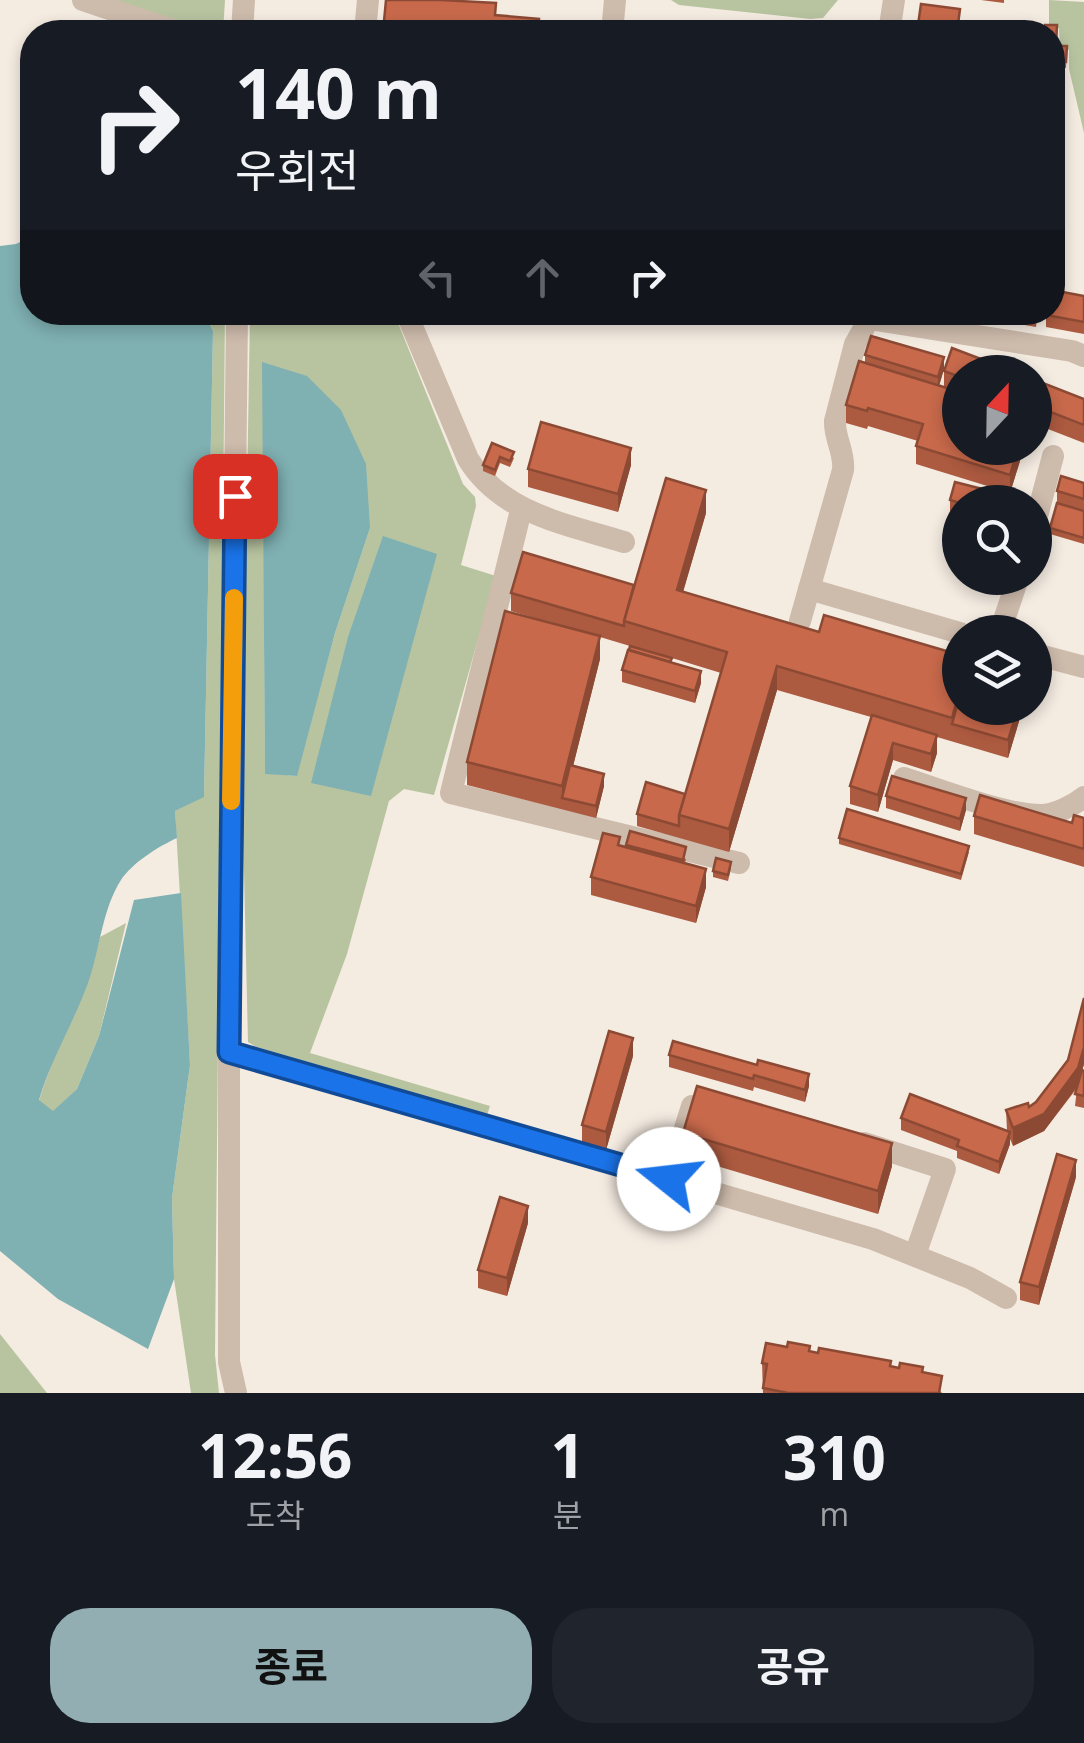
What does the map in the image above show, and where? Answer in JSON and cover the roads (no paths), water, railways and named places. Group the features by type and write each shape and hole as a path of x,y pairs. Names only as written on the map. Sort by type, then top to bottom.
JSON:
{"street":[{"path":"83,0 142,20"},
{"path":"236,1393 229,1362 229,1052 238,325"},
{"path":"411,325 468,460 480,479 521,510 624,542"},
{"path":"800,621 843,470 835,421 855,344 864,325"},
{"path":"913,325 1072,350 1084,356"},
{"path":"1046,485 1054,456"},
{"path":"521,510 451,792 739,864"},
{"path":"809,589 942,628"},
{"path":"1052,659 1084,667"},
{"path":"904,778 987,804 1044,816 1084,797"},
{"path":"229,1052 873,1238 970,1278 1006,1298"},
{"path":"669,1179 696,1095 713,1100"},
{"path":"834,1134 945,1169 914,1255"}],"water":[{"path":"20,242 20,325 210,325 213,331 204,797 175,811 177,838 139,861 115,891 90,977 39,1100 53,1111 77,1089 99,1036 134,900 181,893 190,1065 172,1198 174,1279 148,1349 58,1299 0,1251 0,246"},
{"path":"262,362 307,376 341,410 366,464 370,528 335,633 297,776 265,774"},
{"path":"383,536 437,554 371,796 311,783 348,637"}]}
